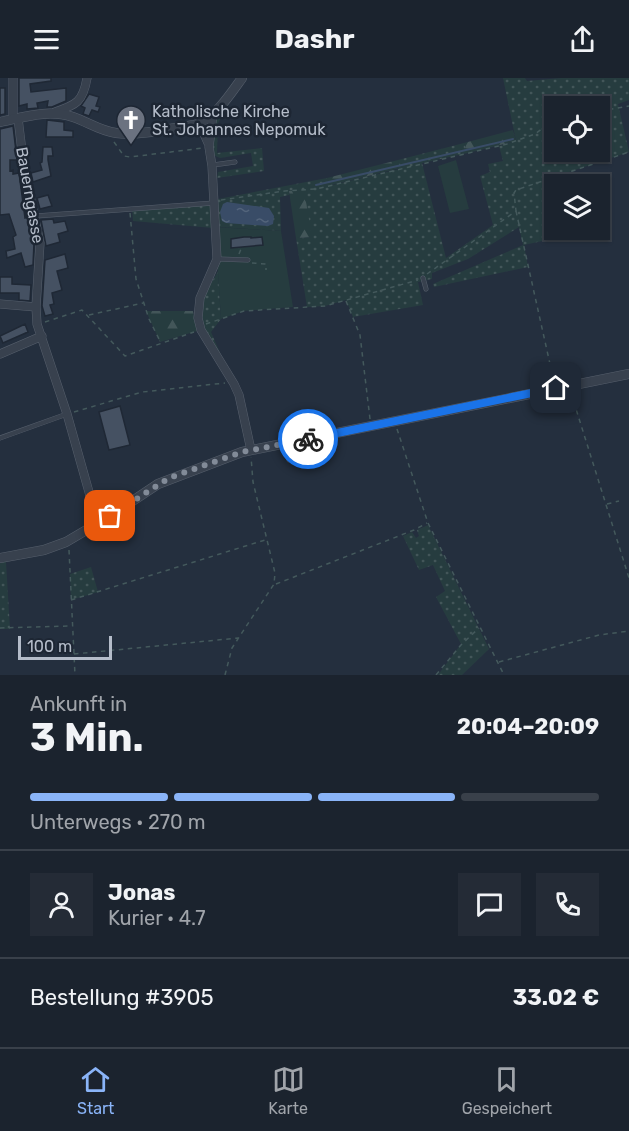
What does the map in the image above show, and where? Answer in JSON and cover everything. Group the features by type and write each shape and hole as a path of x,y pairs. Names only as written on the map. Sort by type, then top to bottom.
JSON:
{"street":[{"name":"Bauerngasse","path":"13,78 16,119 24,168 40,243 36,307 38,324 67,414 98,524"},
{"path":"0,122 68,109 75,104 82,93 87,78"},
{"path":"53,113 72,117 116,133 195,125 213,114 242,78"},
{"path":"209,147 213,114"},
{"path":"195,125 204,134 209,147 217,259 200,298 197,311 200,328 239,395 251,450"},
{"path":"0,304 36,307"},
{"path":"0,354 43,339"},
{"path":"0,558 44,550 66,542 169,478 251,450 629,374"}],"lane":[{"path":"212,166 235,162"},
{"path":"34,216 214,202"},
{"path":"217,259 248,260"},
{"path":"423,278 426,289"},
{"path":"0,438 67,414"},
{"path":"286,444 289,460"}],"path":[{"path":"610,109 629,106"},
{"path":"214,202 262,193 316,189 507,144 535,134 544,127"},
{"path":"113,141 124,156 130,157 209,147"},
{"path":"556,388 514,194 516,190 629,152"},
{"path":"130,208 136,279 160,342"},
{"path":"38,324 82,310 125,356 244,311 325,306 423,278 447,258 516,211"},
{"path":"248,260 253,263 266,264 266,270"},
{"path":"346,300 360,334 371,426"},
{"path":"87,315 144,303"},
{"path":"67,414 142,392 232,380"},
{"path":"569,386 629,578"},
{"path":"395,422 428,523 504,675"},
{"path":"225,675 232,648 274,584 275,573 253,482 251,450"},
{"path":"607,504 619,501"},
{"path":"274,584 428,523"},
{"path":"70,600 266,540"},
{"path":"66,542 70,554 70,600 75,675"},
{"path":"0,628 73,626"},
{"path":"436,675 461,645 479,628"},
{"path":"498,662 599,636 629,631"},
{"path":"74,654 239,638"}],"green space":[{"path":"503,78 525,78 527,81 561,78 629,78 629,100 618,104 629,152 610,158 610,96 544,96 544,162 599,162 566,174 544,174 544,240 547,240 524,245 528,267 434,287 433,284 523,245 519,227 468,259 432,273 432,279 418,282 423,305 353,317 346,300 325,306 307,307 296,238 312,237 289,190 289,195 280,197 281,231 219,227 218,199 327,178 329,186 399,169 398,160 464,143 468,153 422,163 446,258 493,225 480,176 490,172 488,164 503,161 499,146 516,141"},
{"path":"232,98 218,123 217,153 262,148 264,171 217,178 218,172 253,166 251,153 220,158 213,155 213,137 217,118"},
{"path":"513,130 516,141 468,153 464,143"},
{"path":"398,160 400,168 328,186 327,178"},
{"path":"456,160 469,209 450,213 438,166"},
{"path":"304,190 312,237 296,238 289,191"},
{"path":"213,204 213,228 133,221 132,209"},
{"path":"215,227 281,231 293,307 244,311 221,319"},
{"path":"218,271 221,319 211,332 224,362 206,333 200,309 203,297"},
{"path":"146,311 193,311 197,331 160,342"},
{"path":"428,525 489,649 462,675 438,675 461,644 436,597 445,591 433,565 419,570 403,536 412,532 416,538 419,536 417,530"},
{"path":"0,562 6,562 10,629 0,629"},
{"path":"91,567 98,592 71,600 70,574"}],"water":[{"path":"227,202 269,208 274,216 273,224 268,226 226,223 222,221 220,212 223,204"}],"building":[{"path":"19,78 51,78 51,81 30,84 31,92 66,88 66,101 52,107 47,107 48,101 37,103 38,108 27,109 27,104 19,106"},
{"path":"0,88 5,88 5,114 0,115"},
{"path":"89,94 99,97 96,106 100,107 98,112 92,110 89,116 83,114 85,108 81,106"},
{"path":"47,120 64,122 64,130 73,131 73,137 46,137"},
{"path":"13,126 17,160 10,160 10,171 13,170 13,174 19,173 25,218 28,217 34,243 33,265 25,267 21,253 7,258 6,251 15,249 13,237 16,235 9,214 0,215 0,129"},
{"path":"43,147 52,147 53,156 48,156 51,176 33,182 31,173 42,170 40,163"},
{"path":"48,195 52,206 40,209 37,198"},
{"path":"53,219 54,223 65,221 68,231 58,234 60,242 46,246 41,220"},
{"path":"262,237 263,245 231,248 231,239"},
{"path":"65,254 68,268 57,271 62,290 52,293 54,304 50,305 53,314 45,316 42,306 45,260"},
{"path":"0,277 12,277 12,284 31,285 30,301 19,300 19,293 0,293"},
{"path":"25,324 28,332 3,343 0,336"},
{"path":"120,406 130,445 109,450 99,412"}],"waterway":[{"path":"316,185 513,139"}],"way so far":[{"path":"110,516 169,478 242,452 308,439"}],"place":[{"name":"Katholische Kirche St. Johannes Nepomuk","path":"131,146"}],"route":[{"path":"308,439 556,388"}]}
